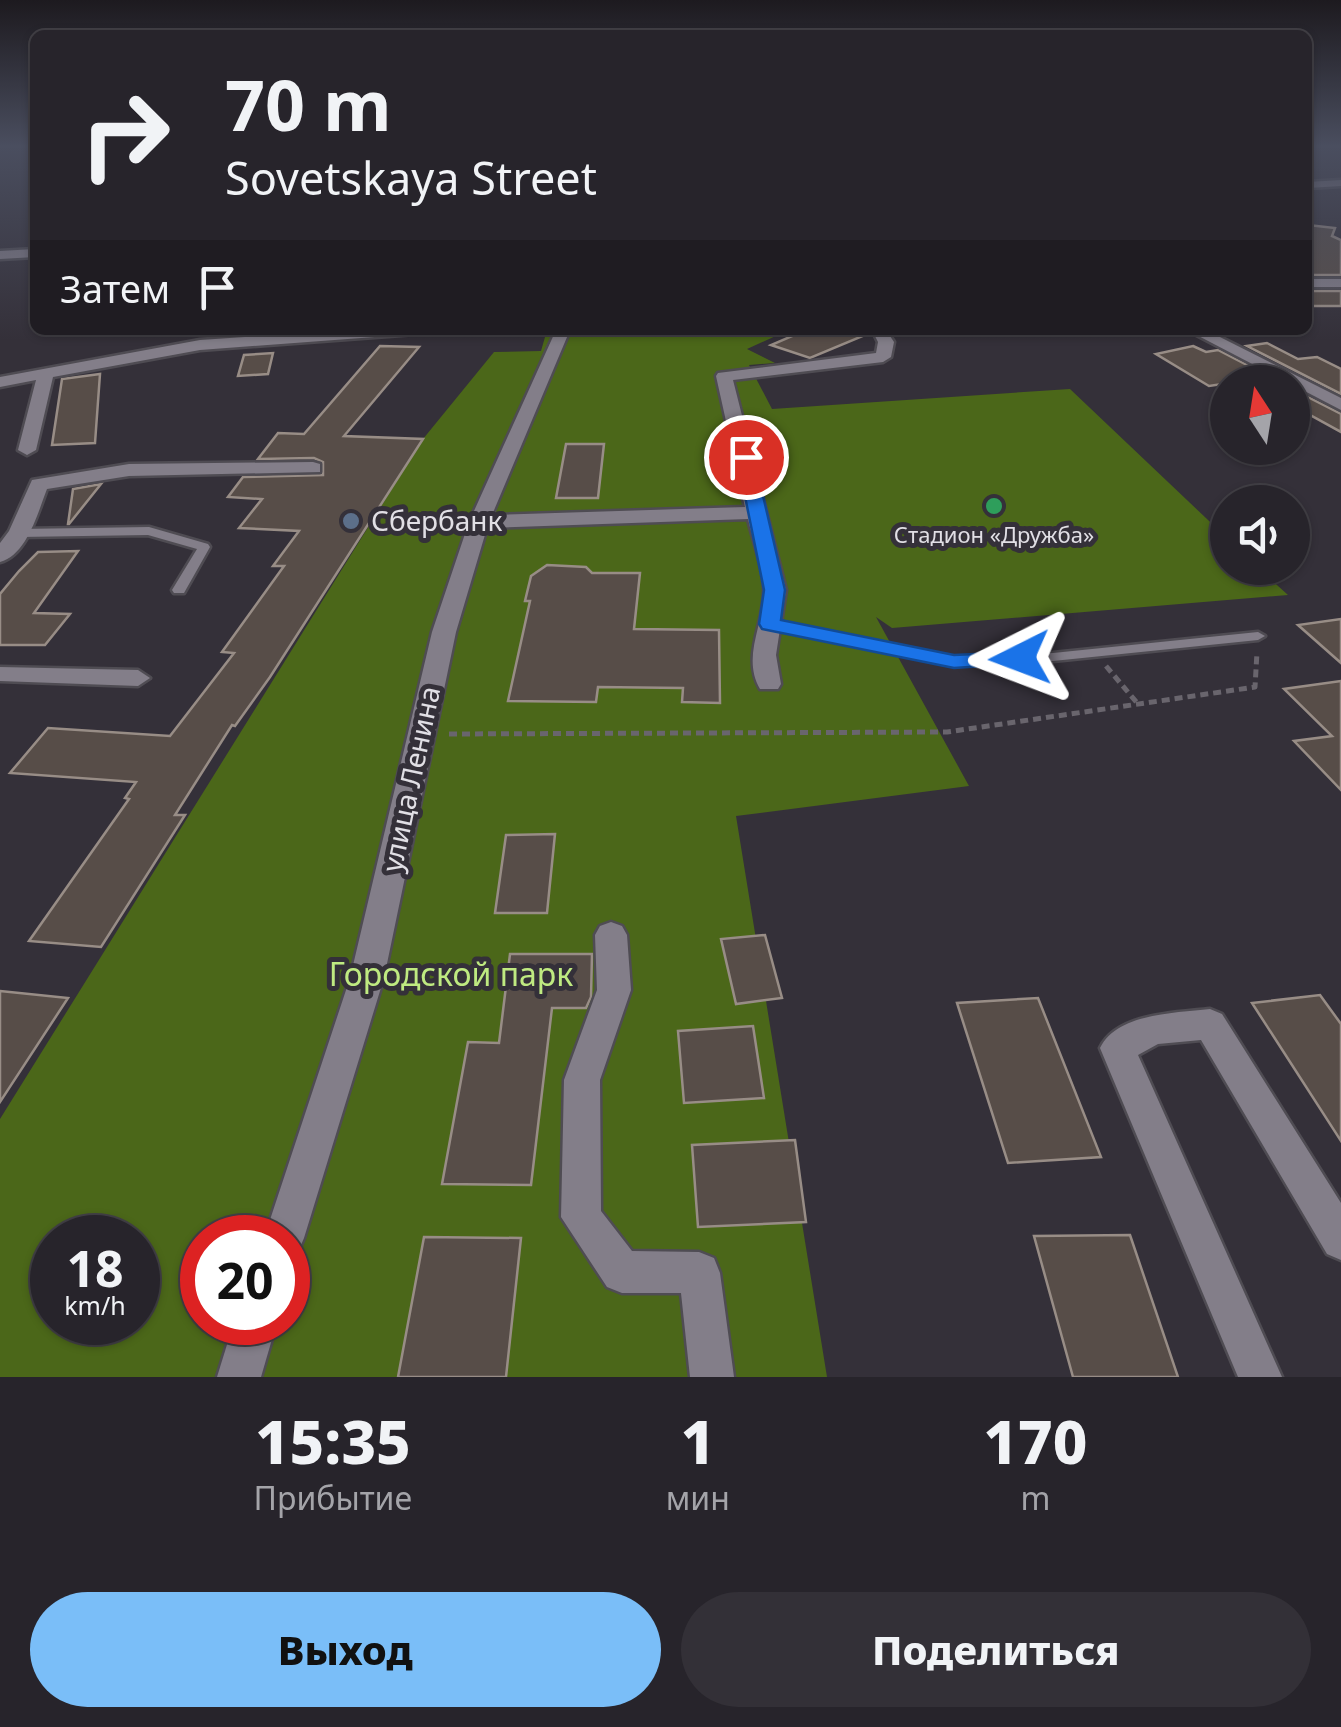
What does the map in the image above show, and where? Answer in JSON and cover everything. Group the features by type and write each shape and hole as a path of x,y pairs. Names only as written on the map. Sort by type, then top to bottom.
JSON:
{"street":[{"path":"0,255 30,253"},
{"path":"1312,283 1341,283"},
{"path":"0,382 200,345 343,335"},
{"name":"улица Ленина","path":"291,1215 367,978 444,632 479,522 560,335"},
{"path":"769,684 764,655 774,590 724,376 884,356 886,342 882,335"},
{"path":"1204,335 1341,405"},
{"path":"27,450 46,373"},
{"path":"0,556 19,532 39,484 129,470 313,468"},
{"path":"479,522 758,513"},
{"path":"0,674 138,678"},
{"path":"611,934 614,990 582,1080 581,1217 622,1272 699,1273 712,1377"},
{"path":"1260,1377 1118,1048 1153,1030 1210,1024 1341,1240"},
{"path":"239,1377 249,1345"}],"lane":[{"path":"19,532 149,532 204,547 179,590"},
{"path":"770,624 954,662 1258,636"}],"path":[{"path":"421,734 947,732 1255,687 1258,636"},
{"path":"1094,653 1138,704"}],"green space":[{"name":"Городской парк","path":"546,335 778,335 747,349 775,363 749,365 772,409 1070,389 1210,522 1210,585 1277,585 1288,595 892,628 876,617 969,786 736,816 827,1377 0,1377 0,1119 423,439 494,352 541,351"}],"building":[{"path":"1312,225 1335,228 1332,236 1341,240 1341,275 1312,275"},
{"path":"1312,291 1341,291 1341,306 1312,306"},
{"path":"794,335 865,335 810,358 771,345"},
{"path":"1267,343 1298,359 1317,357 1341,369 1341,394 1310,378 1310,365 1284,365 1247,346"},
{"path":"380,346 419,347 344,436 423,439 270,677 232,725 175,815 185,815 101,947 29,941 129,799 125,798 136,782 10,773 48,728 170,736 234,653 222,652 284,566 273,566 299,531 239,528 262,499 228,497 243,477 323,475 323,462 314,458 258,459 278,433 304,434"},
{"path":"1193,346 1206,352 1218,350 1247,365 1210,365 1209,386 1156,354"},
{"path":"273,353 268,374 238,376 244,355"},
{"path":"100,374 95,443 52,445 62,379"},
{"path":"1310,398 1341,414 1341,432 1310,415"},
{"path":"566,444 604,444 598,498 556,498"},
{"path":"101,484 69,524 68,524 73,489"},
{"path":"78,551 34,613 70,614 45,645 0,645 0,594 19,571 38,552"},
{"path":"547,565 586,567 592,573 640,573 634,629 719,630 720,703 682,702 683,688 598,687 596,702 508,701 530,601 525,601 531,576"},
{"path":"1341,619 1341,663 1298,625"},
{"path":"1341,681 1341,790 1294,741 1332,736 1284,689"},
{"path":"555,834 547,913 495,913 506,835"},
{"path":"765,935 782,998 736,1004 721,939"},
{"path":"510,954 592,954 591,997 586,1008 552,1008 531,1185 442,1184 468,1042 499,1043"},
{"path":"0,991 68,998 0,1102"},
{"path":"1320,995 1341,1024 1341,1141 1252,1003"},
{"path":"1038,998 1101,1157 1008,1163 957,1003"},
{"path":"753,1026 764,1098 684,1103 678,1031"},
{"path":"795,1140 806,1222 698,1227 692,1145"},
{"path":"1130,1235 1178,1377 1073,1377 1034,1236"},
{"path":"424,1237 521,1238 506,1377 398,1377"}],"place":[{"name":"Стадион «Дружба»","path":"994,506"},
{"name":"Сбербанк","path":"351,521"}],"route":[{"path":"746,457 774,590 770,624 954,662 1020,658"}]}
